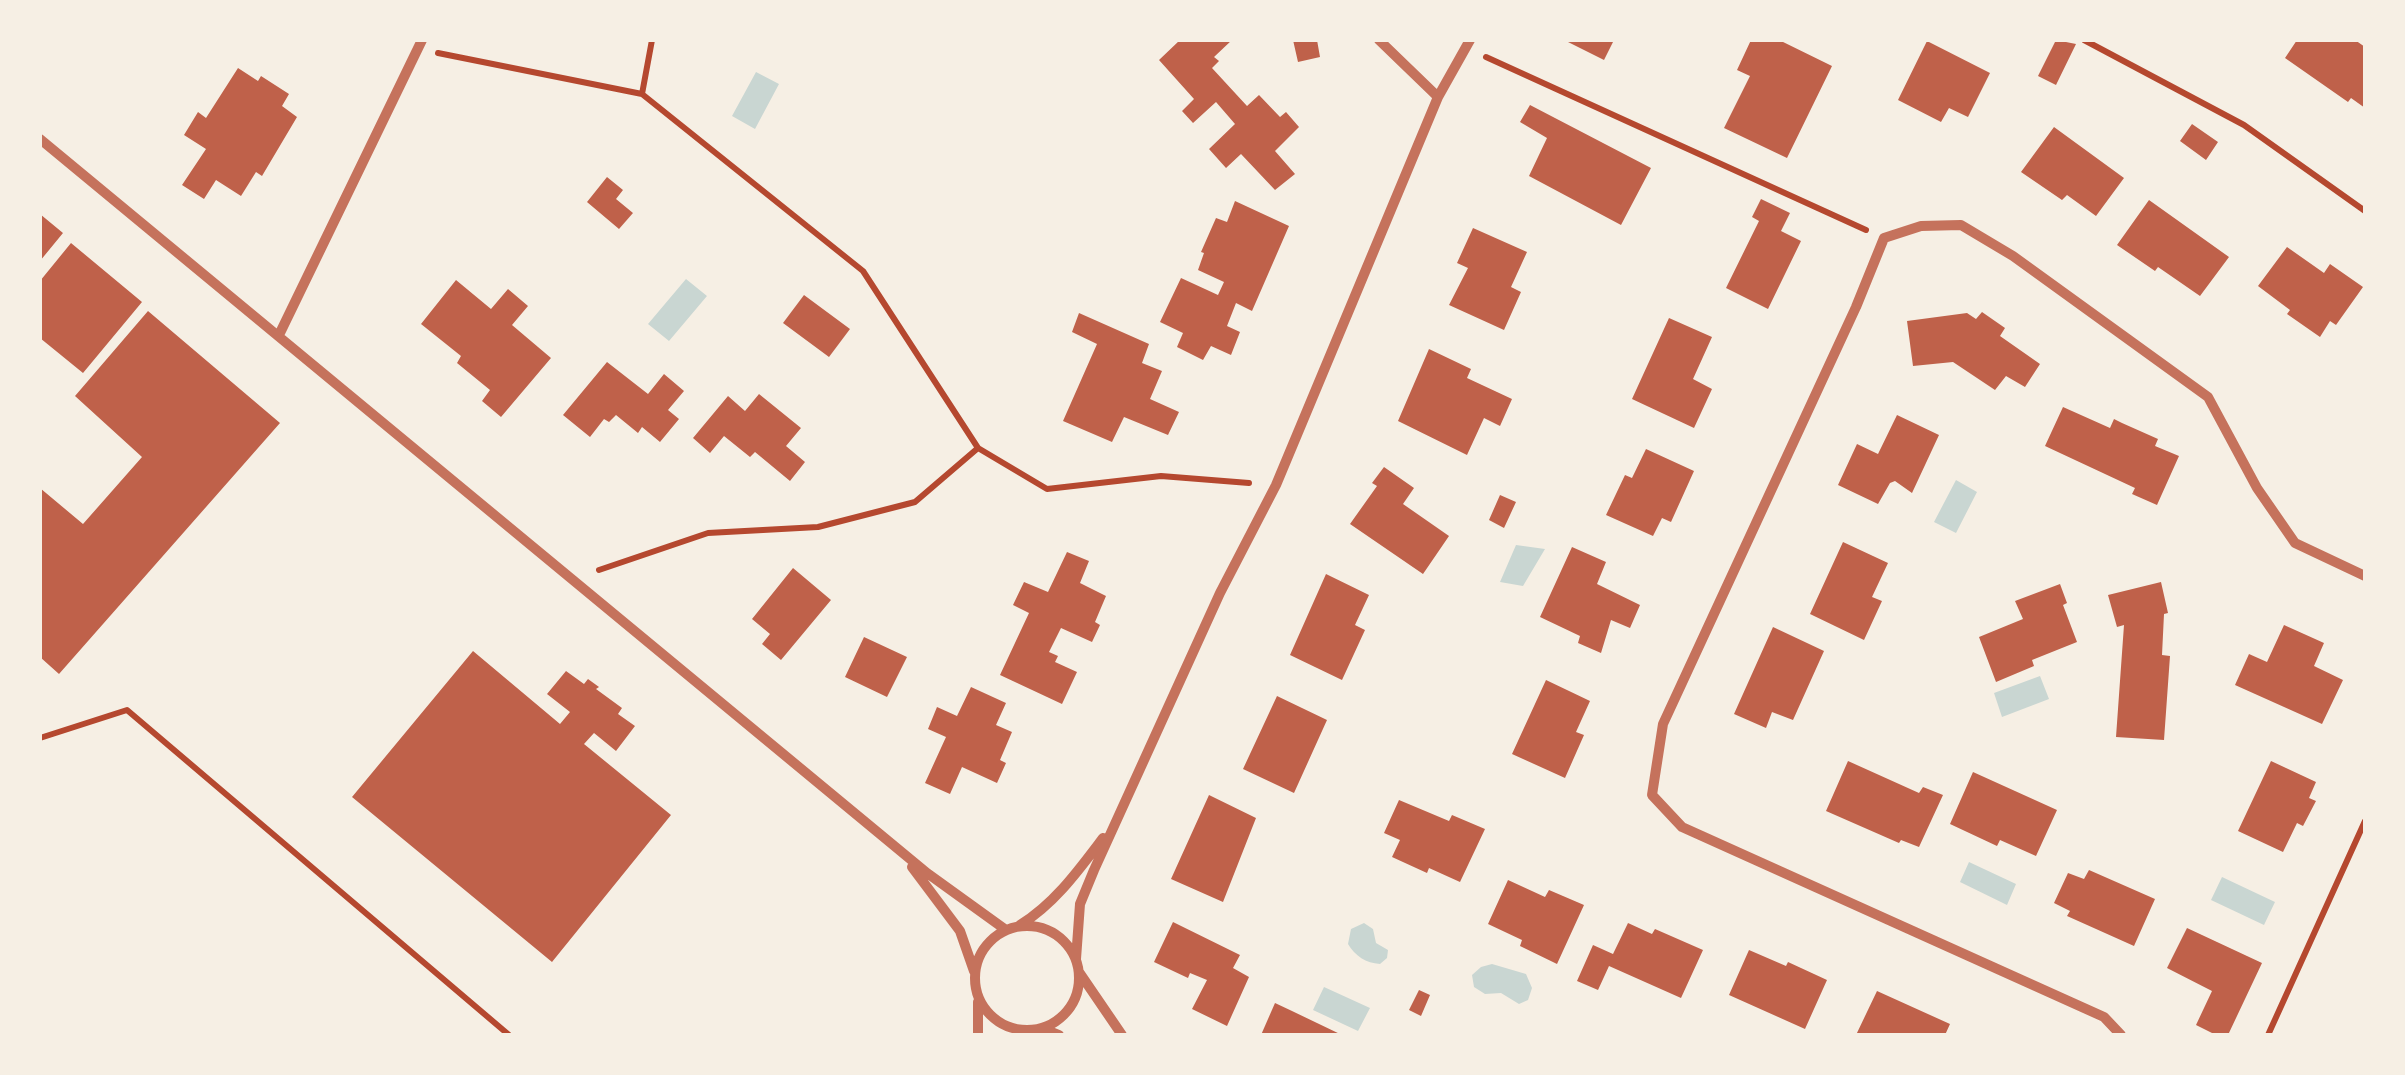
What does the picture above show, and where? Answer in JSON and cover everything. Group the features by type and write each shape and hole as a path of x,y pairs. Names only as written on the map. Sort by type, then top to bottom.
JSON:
{"street":[{"path":"1378,40 1438,98"},
{"path":"279,335 420,44"},
{"path":"977,996 992,1018 1023,1033 1058,1021 1070,1008 1077,992 1080,904 1220,593 1276,484 1438,98 1468,44"},
{"path":"40,140 927,873 1006,930"},
{"path":"2121,1035 2104,1017 1682,828 1652,796 1663,724 1856,307 1884,238 1921,226 1961,225 2013,256 2208,397 2257,488 2294,544 2365,576"},
{"path":"974,972 989,941 1042,911 1113,825"},
{"path":"890,839 960,931 974,972 978,1035"},
{"path":"1020,925 1054,932 1076,959"},
{"path":"1078,972 1122,1035"},
{"path":"1042,1028 1060,1035"}],"path":[{"path":"642,94 652,40"},
{"path":"2084,40 2244,125 2365,211"},
{"path":"420,44 642,94 862,271 978,448 1047,489 1161,476 1276,484"},
{"path":"1468,44 1884,238"},
{"path":"574,578 708,532 818,528 914,502 978,448"},
{"path":"40,738 127,710 509,1035"},
{"path":"2268,1035 2365,822"}],"shaded area":[{"path":"756,72 779,84 755,129 732,116"},
{"path":"686,279 707,296 669,341 648,324"},
{"path":"1956,480 1977,492 1956,533 1934,522"},
{"path":"1516,545 1545,549 1523,586 1500,582"},
{"path":"2040,676 2049,699 2002,717 1994,693"},
{"path":"1969,862 2016,884 2007,905 1960,882"},
{"path":"2222,877 2275,902 2264,925 2211,900"},
{"path":"1364,923 1373,929 1376,943 1388,950 1387,958 1380,964 1361,958 1348,944 1351,929"},
{"path":"1492,964 1526,974 1532,988 1528,1000 1519,1004 1501,993 1485,994 1474,987 1472,975"},
{"path":"1324,987 1370,1008 1358,1031 1313,1010"}],"building":[{"path":"1180,40 1232,40 1214,57 1219,61 1212,68 1247,106 1259,95 1280,117 1286,112 1299,127 1275,151 1295,174 1275,190 1241,154 1226,168 1209,149 1235,124 1216,102 1193,123 1182,111 1194,99 1159,60"},
{"path":"1293,40 1317,40 1320,57 1298,62"},
{"path":"1564,40 1614,40 1604,60"},
{"path":"1751,40 1779,40 1832,66 1787,158 1724,128 1750,76 1737,70"},
{"path":"2056,40 2076,44 2056,85 2038,76"},
{"path":"2297,40 2355,40 2365,47 2365,108 2351,98 2348,102 2285,58"},
{"path":"1927,41 1990,73 1968,117 1949,108 1941,122 1898,100"},
{"path":"238,68 258,81 261,76 289,94 282,106 297,117 262,176 256,172 241,196 216,180 204,199 182,185 206,149 184,135 198,112 206,118"},
{"path":"1530,105 1651,168 1621,225 1529,176 1547,138 1520,122"},
{"path":"2192,124 2218,142 2206,160 2180,141"},
{"path":"2054,127 2124,178 2096,216 2067,195 2062,200 2021,172"},
{"path":"607,177 623,190 616,199 633,213 619,229 587,202"},
{"path":"1761,199 1790,213 1781,231 1801,241 1768,309 1726,288 1759,221 1752,217"},
{"path":"2149,200 2229,257 2200,296 2117,245"},
{"path":"1235,201 1289,226 1252,311 1236,303 1227,326 1240,332 1231,355 1211,346 1203,360 1177,347 1183,333 1160,322 1181,278 1218,295 1224,282 1198,270 1204,253 1201,252 1216,218 1227,222"},
{"path":"40,214 63,233 40,261"},
{"path":"1473,228 1527,252 1511,287 1521,292 1504,330 1449,305 1468,268 1457,263"},
{"path":"71,243 142,302 83,373 40,338 40,281"},
{"path":"2287,247 2324,273 2330,264 2363,287 2336,325 2330,321 2320,337 2287,314 2290,310 2258,286"},
{"path":"456,280 491,309 508,289 528,306 512,325 551,358 501,417 482,401 490,390 457,363 461,356 421,324"},
{"path":"804,295 850,329 829,357 783,323"},
{"path":"148,311 280,423 59,674 40,657 40,488 83,524 142,457 75,396"},
{"path":"1982,312 2005,328 2000,336 2040,364 2025,387 2006,376 1995,390 1953,362 1913,366 1907,321 1967,313 1976,319"},
{"path":"1079,313 1149,344 1142,363 1162,371 1150,399 1179,412 1168,435 1124,417 1112,442 1063,421 1097,344 1072,332"},
{"path":"1669,318 1712,337 1693,379 1712,389 1694,428 1632,399"},
{"path":"1429,349 1471,369 1467,378 1512,399 1500,426 1484,418 1467,455 1398,421"},
{"path":"607,362 648,394 664,374 684,391 668,410 679,419 660,442 642,427 638,433 616,415 609,422 604,419 590,437 563,415"},
{"path":"759,394 801,428 786,446 805,462 790,481 755,452 750,457 724,436 710,453 693,438 728,396 745,411"},
{"path":"2063,407 2110,428 2114,419 2158,439 2155,446 2179,456 2157,505 2132,494 2135,488 2045,446"},
{"path":"1897,415 1939,435 1912,493 1895,481 1878,504 1838,485 1857,444 1878,454"},
{"path":"1646,449 1694,471 1671,522 1662,518 1653,536 1606,515 1625,475 1632,478"},
{"path":"1384,467 1414,488 1403,504 1449,536 1423,574 1350,524 1377,486 1372,483"},
{"path":"1500,495 1516,502 1504,528 1489,520"},
{"path":"1843,542 1888,563 1872,597 1882,601 1864,640 1810,614"},
{"path":"1572,547 1606,562 1597,584 1640,605 1630,628 1611,620 1601,653 1578,643 1580,636 1540,617"},
{"path":"1067,552 1089,561 1080,583 1106,596 1092,642 1061,628 1049,652 1058,656 1055,662 1077,672 1062,704 1000,675 1029,613 1013,605 1024,582 1048,592"},
{"path":"793,568 831,600 781,660 762,644 770,634 752,619"},
{"path":"1326,574 1369,595 1355,625 1365,630 1342,680 1290,655"},
{"path":"2161,582 2168,613 2164,614 2162,655 2170,656 2164,740 2116,737 2124,625 2117,627 2108,595"},
{"path":"2060,584 2067,603 2063,605 2077,642 2032,660 2034,666 1996,682 1979,637 2023,619 2015,601"},
{"path":"2284,625 2324,643 2314,666 2343,680 2322,724 2235,685 2249,654 2267,662"},
{"path":"1773,627 1824,651 1793,720 1772,712 1766,728 1734,714"},
{"path":"864,637 907,657 887,697 845,677"},
{"path":"473,651 560,724 570,712 547,694 566,671 584,684 588,679 599,687 596,689 622,708 618,714 635,726 616,751 594,733 584,744 671,815 552,962 352,797"},
{"path":"1546,680 1590,701 1576,732 1584,735 1565,778 1512,754"},
{"path":"971,687 1006,703 996,725 1012,732 1000,760 1006,763 997,783 962,767 950,794 925,783 946,737 928,729 937,707 957,716"},
{"path":"1277,696 1327,720 1294,793 1243,769"},
{"path":"1848,761 1919,793 1923,787 1943,795 1919,847 1901,840 1899,843 1826,811"},
{"path":"2271,761 2316,782 2309,798 2316,801 2303,826 2297,823 2283,852 2238,831"},
{"path":"1973,772 2057,810 2036,856 2000,840 1997,846 1950,824"},
{"path":"1209,795 1256,818 1223,902 1171,879"},
{"path":"1399,800 1449,821 1452,815 1485,829 1460,882 1392,857 1400,840 1384,833"},
{"path":"2089,870 2155,899 2134,946 2067,916 2070,911 2054,903 2068,873 2084,879"},
{"path":"1508,880 1545,897 1549,890 1584,905 1557,964 1520,946 1522,940 1488,924"},
{"path":"1173,922 1240,955 1233,968 1249,977 1227,1026 1192,1009 1207,980 1190,973 1188,978 1154,962"},
{"path":"1628,923 1652,934 1655,929 1703,950 1681,998 1609,966 1598,990 1577,981 1593,945 1613,954"},
{"path":"2187,928 2262,963 2228,1035 2216,1035 2196,1025 2212,991 2167,968"},
{"path":"1749,950 1827,980 1805,1029 1729,995"},
{"path":"1419,990 1430,995 1421,1016 1409,1010"},
{"path":"1877,991 1950,1024 1945,1035 1856,1035"},
{"path":"1275,1003 1292,1011 1342,1035 1261,1035"}]}
